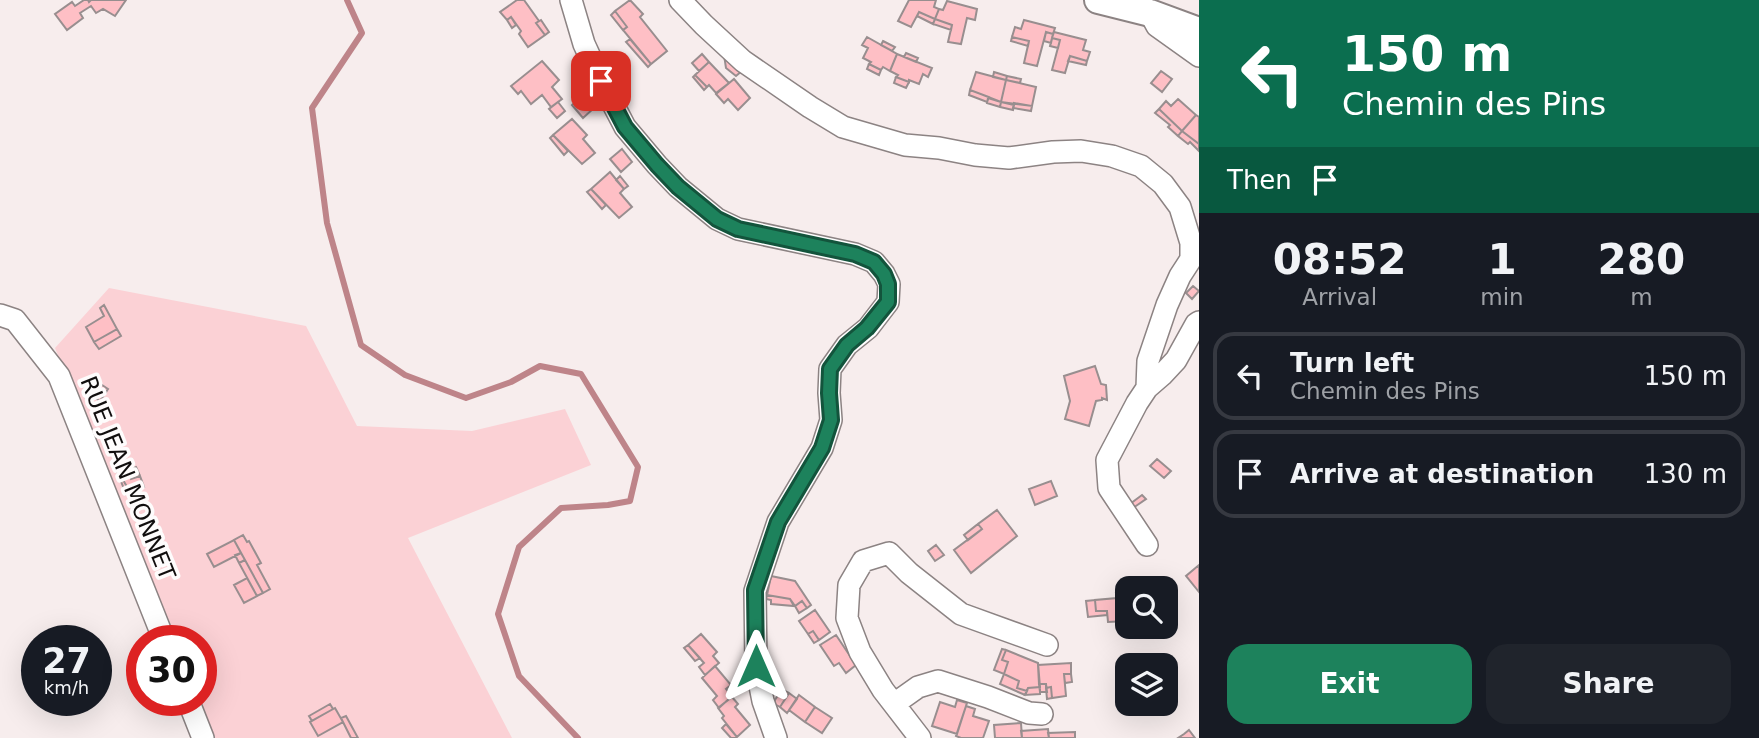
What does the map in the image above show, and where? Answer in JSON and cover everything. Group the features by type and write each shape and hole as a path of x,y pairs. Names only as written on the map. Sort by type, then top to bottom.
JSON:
{"street":[{"path":"571,0 584,44 625,127 678,187 717,219 738,229 855,254 874,262 888,284 888,302 867,328 847,345 830,369 831,420 822,448 778,522 755,590 756,666 763,701 776,738"},
{"path":"680,0 743,61 843,127 905,145 975,155 1009,158 1081,151 1112,156 1141,166 1163,184 1180,207 1191,243 1191,258 1167,305 1148,361 1147,388"},
{"path":"1098,0 1150,13 1199,31"},
{"path":"1150,13 1157,26 1199,56"},
{"name":"RUE JEAN MONNET","path":"0,315 15,320 59,376 158,625"},
{"path":"1147,545 1109,488 1107,460 1147,388 1176,360 1199,323"},
{"path":"920,738 883,690 860,652 847,618 849,585 863,561 889,553 961,614 1048,645"},
{"path":"894,704 918,687 938,681 1029,713 1042,714"},
{"path":"194,716 203,738"}],"shaded area":[{"path":"109,288 306,326 357,426 472,431 565,409 591,465 408,538 512,738 215,738 206,716 217,716 217,625 169,625 55,348"}],"building":[{"path":"84,0 126,0 115,16 103,9 96,13 91,6 80,13 83,18 67,30 55,14 72,2 75,6"},
{"path":"517,0 524,0 545,35 528,47 511,17 507,20 500,12"},
{"path":"630,0 643,14 640,17 667,51 651,64 623,30 627,27 615,11"},
{"path":"909,0 936,0 934,7 939,9 935,19 919,12 911,27 898,21"},
{"path":"947,1 977,9 975,20 967,18 961,44 948,42 952,25 935,19 939,9 943,10"},
{"path":"615,11 627,27 623,30 611,15"},
{"path":"919,12 935,19 933,24 917,16"},
{"path":"511,17 516,25 512,28 507,20"},
{"path":"935,19 952,25 951,30 933,24"},
{"path":"541,20 549,32 545,35 536,23"},
{"path":"1024,20 1055,28 1053,34 1046,32 1037,66 1024,63 1029,41 1012,37 1015,27 1021,29"},
{"path":"1046,32 1053,34 1051,43 1044,41"},
{"path":"1054,32 1086,40 1083,50 1090,52 1087,61 1070,56 1065,73 1052,70 1060,40 1052,38"},
{"path":"867,37 897,54 890,71 883,67 881,70 863,58 868,48 862,45"},
{"path":"1012,37 1029,41 1028,46 1011,41"},
{"path":"1052,38 1060,40 1058,48 1050,46"},
{"path":"630,39 651,64 648,67 626,42"},
{"path":"883,41 895,47 892,51 881,45"},
{"path":"906,53 918,58 916,62 904,57"},
{"path":"702,54 709,62 699,71 692,63"},
{"path":"897,54 932,68 928,77 923,74 919,84 896,77 898,75 890,71"},
{"path":"724,55 743,70 736,76 726,68"},
{"path":"1070,56 1087,61 1086,65 1068,61"},
{"path":"542,61 559,80 552,87 562,99 551,107 542,95 531,104 521,91 518,94 511,86"},
{"path":"709,62 729,83 716,93 695,75"},
{"path":"869,64 881,70 879,75 867,69"},
{"path":"1161,71 1172,79 1162,92 1151,83"},
{"path":"976,72 1006,80 1001,102 970,90"},
{"path":"994,72 1007,76 1006,80 993,77"},
{"path":"695,75 707,87 704,90 693,77"},
{"path":"1007,76 1021,79 1020,83 1006,80"},
{"path":"896,77 909,82 906,88 894,83"},
{"path":"734,79 750,98 738,110 728,99 724,103 716,94"},
{"path":"1006,80 1036,87 1032,106 1001,102"},
{"path":"970,90 989,97 987,102 969,95"},
{"path":"583,95 594,108 583,118 572,105"},
{"path":"988,98 1001,102 1000,107 987,103"},
{"path":"1178,99 1196,115 1182,131 1159,109 1166,101 1171,106"},
{"path":"558,102 565,111 557,118 549,109"},
{"path":"1001,102 1014,105 1013,110 1000,107"},
{"path":"1014,103 1032,106 1031,111 1013,108"},
{"path":"1159,109 1182,131 1178,136 1168,127 1170,125 1155,113"},
{"path":"1196,115 1199,117 1199,144 1182,131"},
{"path":"572,119 587,135 583,139 595,153 582,164 553,135"},
{"path":"1182,131 1199,144 1199,151 1178,136"},
{"path":"553,135 568,151 564,155 550,138"},
{"path":"622,149 632,162 621,172 610,159"},
{"path":"610,172 624,189 620,193 632,207 619,218 591,189"},
{"path":"620,176 628,186 624,189 616,180"},
{"path":"591,189 606,205 602,209 587,192"},
{"path":"1193,286 1199,291 1192,299 1186,293"},
{"path":"104,305 117,329 94,342 86,327 104,316 100,308"},
{"path":"117,329 121,336 99,349 94,342"},
{"path":"1095,366 1101,384 1106,385 1107,400 1102,398 1096,401 1089,426 1065,419 1070,401 1064,376"},
{"path":"96,381 108,389 100,401 89,393"},
{"path":"1157,459 1171,471 1164,478 1150,466"},
{"path":"125,462 131,479 140,476 144,487 130,492 115,466"},
{"path":"115,466 130,492 126,494"},
{"path":"136,467 140,476 131,479 128,470"},
{"path":"1051,481 1057,496 1035,505 1029,489"},
{"path":"1142,495 1146,499 1133,508 1130,504"},
{"path":"997,510 1017,536 971,573 954,550 982,529 978,524"},
{"path":"978,524 982,529 968,540 964,535"},
{"path":"243,535 261,563 257,565 270,589 263,593 234,540"},
{"path":"234,540 241,553 214,567 207,554"},
{"path":"936,545 944,555 935,561 928,551"},
{"path":"241,553 245,560 239,563 235,555"},
{"path":"245,560 263,593 257,596 239,563"},
{"path":"1199,565 1199,592 1186,576"},
{"path":"771,576 795,581 811,605 807,608 802,601 795,606 790,599 767,595"},
{"path":"247,578 257,596 244,603 234,585"},
{"path":"767,595 790,599 794,606 771,604 771,600 766,599"},
{"path":"1115,598 1115,622 1108,622 1107,611 1096,611 1095,600"},
{"path":"1095,600 1096,611 1107,611 1107,615 1088,617 1086,601"},
{"path":"802,601 807,608 799,613 795,606"},
{"path":"815,610 830,632 819,640 813,631 808,634 799,621"},
{"path":"813,631 819,640 814,643 808,634"},
{"path":"701,634 717,652 713,656 719,663 705,675 699,667 704,663 688,645"},
{"path":"836,635 856,665 846,673 839,663 834,666 820,645"},
{"path":"688,645 700,658 695,661 684,648"},
{"path":"1002,649 1006,650 1002,660 1008,662 1004,674 994,670"},
{"path":"1006,650 1038,663 1040,687 1028,688 1027,691 1017,688 1019,681 1004,674 1008,662 1002,660"},
{"path":"1071,663 1071,674 1064,674 1066,696 1052,698 1051,687 1046,688 1046,684 1039,684 1038,665"},
{"path":"715,666 731,685 726,689 732,696 719,708 713,700 717,696 702,678"},
{"path":"1004,674 1019,681 1017,688 1027,691 1025,695 1000,684"},
{"path":"1064,674 1071,674 1072,682 1065,683"},
{"path":"1039,684 1046,684 1047,692 1040,692"},
{"path":"1040,687 1040,694 1025,695 1028,688"},
{"path":"1051,687 1052,698 1047,699 1046,688"},
{"path":"782,689 789,693 780,707 773,703"},
{"path":"789,693 797,699 787,713 780,707"},
{"path":"799,695 815,707 805,722 789,710"},
{"path":"732,697 738,704 735,707 750,725 737,737 722,718 724,716 718,708"},
{"path":"957,700 967,703 957,734 932,726 940,702 955,707"},
{"path":"330,704 333,709 312,721 309,716"},
{"path":"966,706 975,709 973,716 989,721 983,738 956,736"},
{"path":"815,707 832,718 822,733 805,722"},
{"path":"335,708 343,722 318,736 310,722"},
{"path":"346,716 358,738 351,738 341,718"},
{"path":"1021,723 1022,738 995,738 994,725"},
{"path":"726,724 736,738 731,738 722,728"},
{"path":"1048,729 1049,738 1022,738 1021,731"},
{"path":"1189,730 1195,738 1178,738 1184,734"},
{"path":"1075,732 1075,738 1049,738 1048,733"}],"waterway":[{"path":"347,0 362,33 312,108 327,223 361,345 405,375 466,398 511,382 540,366 581,374 638,467 630,501 561,508 519,547 498,614 519,676 578,738"}],"route":[{"path":"601,81 625,127 678,187 717,219 738,229 855,254 874,262 888,284 888,302 880,314 847,345 830,369 831,420 822,448 778,522 764,560 755,590 756,666"}]}
